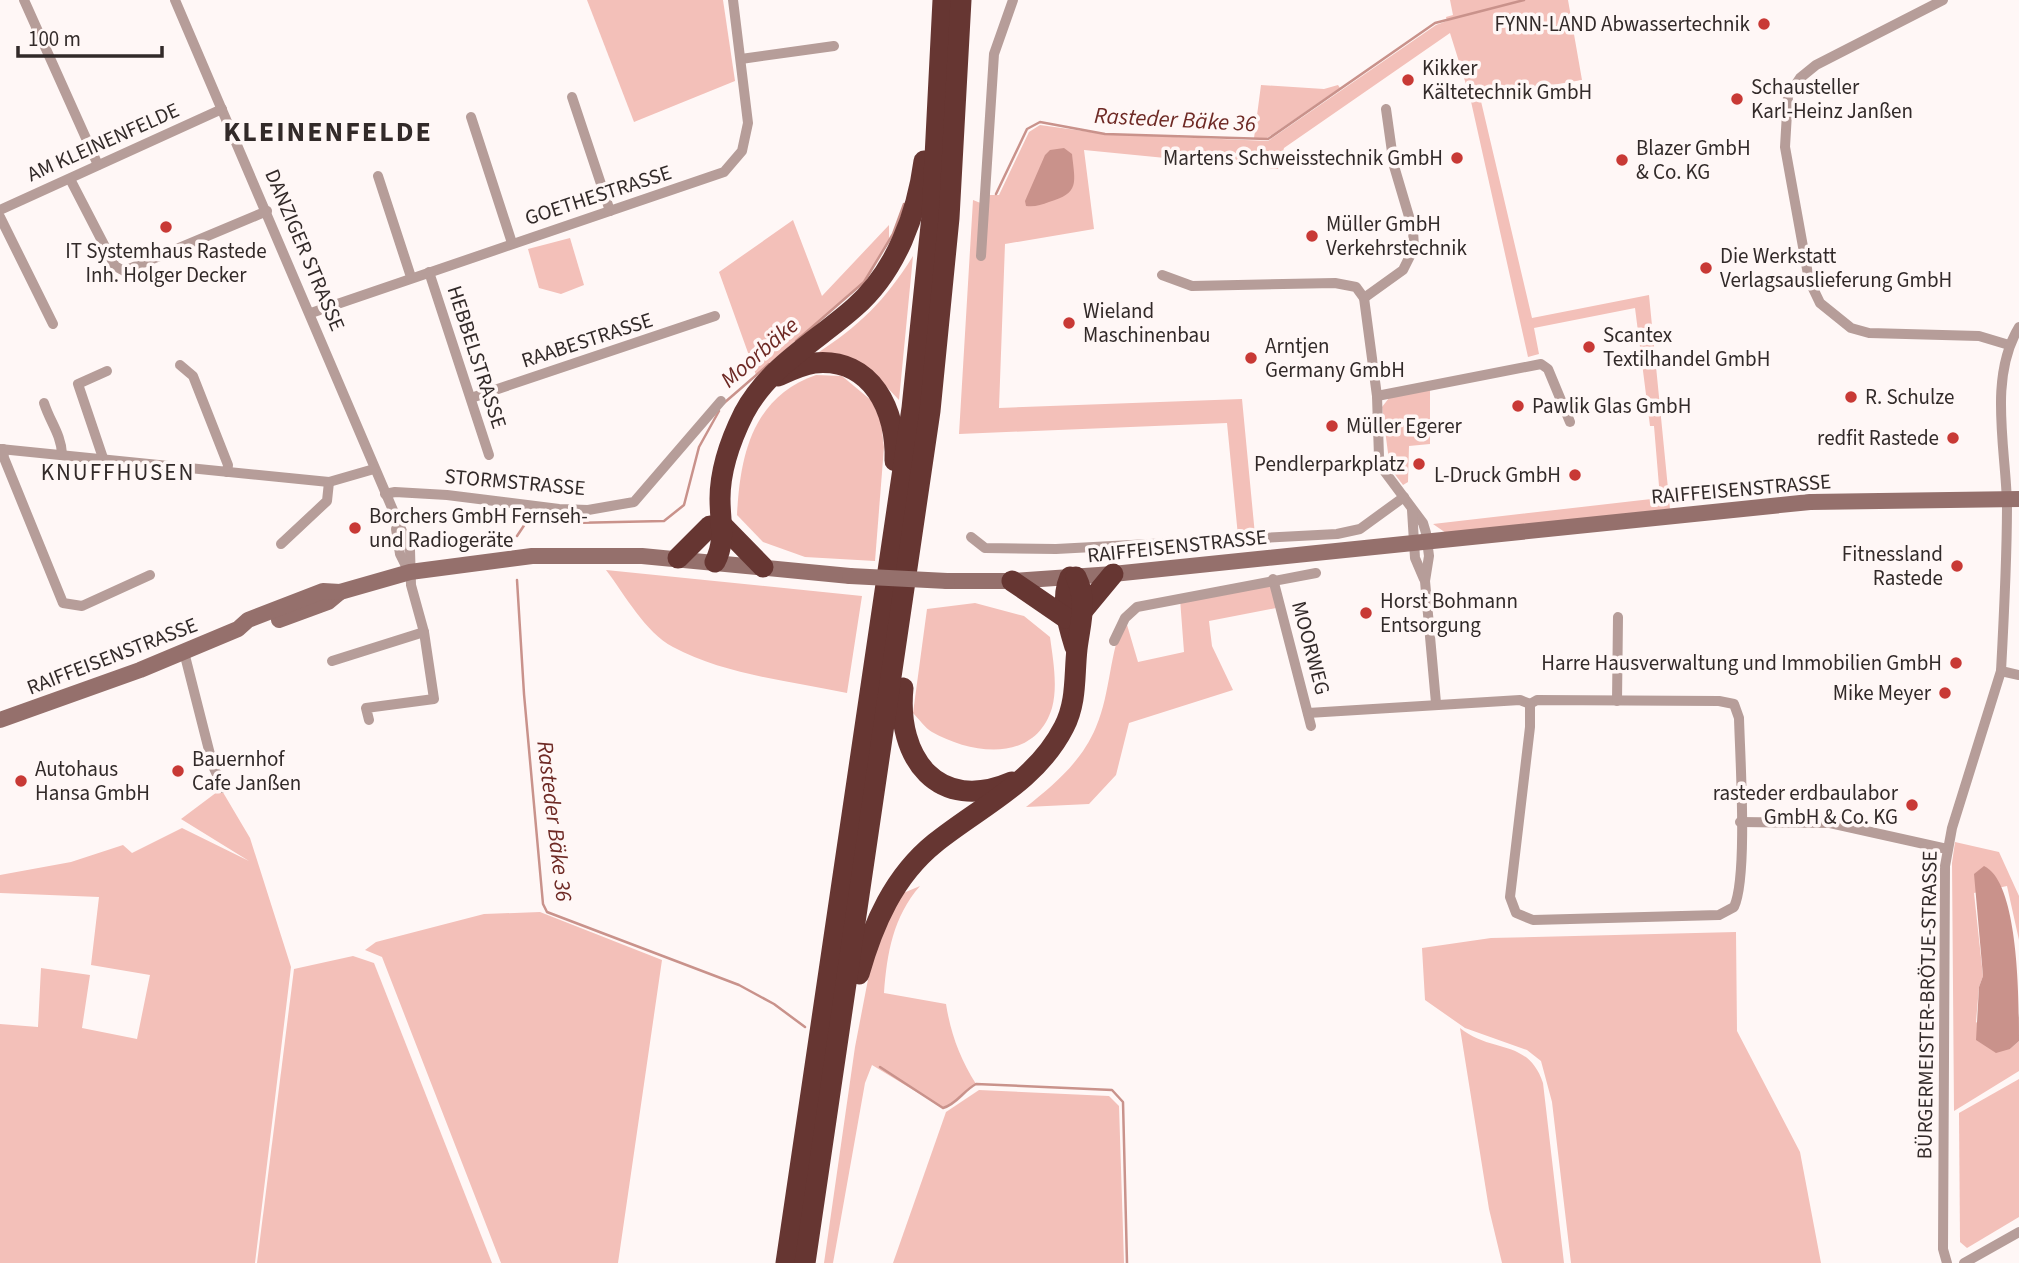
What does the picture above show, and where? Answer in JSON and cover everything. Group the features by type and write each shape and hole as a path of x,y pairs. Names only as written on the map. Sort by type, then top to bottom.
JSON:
{"highway":[{"path":"713,561 720,552 716,526 729,447 746,410 769,379 789,359 856,306 875,285 903,238 923,172 931,95 934,18 943,0"},
{"path":"805,1263 900,565 930,229 943,0"},
{"path":"786,1263 900,565 932,398 948,231 961,0"},
{"path":"769,379 813,363 829,363 856,371 877,389 894,432 894,476 886,541 900,565 912,602 902,696 902,717 909,748 930,777 957,790 989,791 1024,777"},
{"path":"678,558 716,526"},
{"path":"716,526 763,567"},
{"path":"1075,613 1113,574"},
{"path":"827,1100 838,1086 851,1002 866,950 892,891 934,844 1004,796 1024,777 1053,746 1065,726 1076,688 1073,577"},
{"path":"1012,581 1075,613"}],"main road":[{"name":"RAIFFEISENSTRASSE","path":"0,720 184,652 238,629 248,620 323,591 340,592 410,572 532,556 678,558 850,576 1012,581 1113,574 1810,502 2013,499"}],"street":[{"path":"24,0 98,165"},
{"name":"DANZIGER STRASSE","path":"175,0 311,313 394,518 410,550 410,572 424,632 434,699 366,708 369,720"},
{"name":"GOETHESTRASSE","path":"311,313 512,243 714,178 735,162 742,151 748,123 733,0"},
{"path":"981,256 994,54 1013,0"},
{"path":"1943,0 1816,65 1800,78 1788,96 1785,146 1809,281 1820,303 1851,328 1869,333 1979,336 2009,345 2019,327"},
{"path":"741,59 834,46"},
{"path":"572,97 610,211"},
{"name":"AM KLEINENFELDE","path":"0,210 222,109"},
{"path":"1364,298 1403,270 1414,248 1413,230 1394,166 1386,109"},
{"path":"471,117 512,243"},
{"path":"378,176 411,277"},
{"path":"70,179 115,267 124,271 267,211"},
{"path":"0,217 52,324"},
{"name":"HEBBELSTRASSE","path":"429,272 489,455"},
{"path":"1162,275 1192,286 1335,282 1356,286 1364,298 1377,396 1379,457 1385,472 1412,510 1420,543 1415,558 1425,581 1436,703"},
{"name":"RAABESTRASSE","path":"471,398 715,316"},
{"name":"BÜRGERMEISTER-BRÖTJE-STRASSE","path":"1947,1263 1943,1249 1947,849 2001,671 2013,499 2003,388 2009,345"},
{"path":"1377,396 1541,364 1548,369 1570,422"},
{"path":"180,365 193,376 228,465 227,472"},
{"path":"103,458 78,384 107,371"},
{"name":"STORMSTRASSE","path":"385,494 395,492 447,495 588,510 634,502 721,401"},
{"path":"44,403 50,420 62,438 62,454"},
{"path":"150,575 82,606 63,603 2,449 329,482 374,469"},
{"path":"281,544 327,500 329,482"},
{"path":"971,537 985,548 1056,548 1337,534 1360,529 1404,497"},
{"name":"MOORWEG","path":"1114,641 1125,618 1137,607 1273,579 1316,573"},
{"name":"MOORWEG","path":"1273,579 1311,726"},
{"path":"1617,701 1618,617"},
{"path":"331,661 424,632"},
{"path":"184,652 214,766 223,788"},
{"path":"2001,671 2019,675"},
{"path":"1308,713 1436,703 1520,700 1530,704 1537,701 1720,701 1734,704 1739,718 1741,821 1738,894 1734,907 1727,912 1706,916 1524,918 1516,913 1510,897 1530,727 1530,704"},
{"path":"1741,821 1830,823 1947,849"},
{"path":"1964,1263 2019,1232"}],"shaded area":[{"path":"587,0 723,0 735,81 634,122"},
{"path":"1450,0 1568,0 1582,80 1480,97 1532,318 1649,295 1670,509 1446,533 1433,524 1660,498 1654,426 1650,426 1635,308 1534,328 1539,354 1528,357 1470,97 1450,33 1284,148 1278,169 1084,150 1094,229 1005,244 999,408 1242,399 1255,535 1238,536 1227,423 959,434 973,200 988,206 989,195 999,195 1029,132 1040,125 1105,134 1268,141 1436,25 1447,21 1446,17 1453,15"},
{"path":"1261,85 1324,89 1338,85 1340,88 1267,138 1254,138"},
{"path":"1064,148 1072,154 1074,180 1071,191 1059,199 1026,206 1025,201 1045,155 1050,150"},
{"path":"793,220 822,296 889,225 889,242 864,282 756,375 719,272"},
{"path":"570,238 584,285 561,294 539,288 528,249"},
{"path":"913,256 899,400 882,382 816,354 870,311"},
{"path":"816,375 842,376 872,401 881,422 884,447 875,561 805,557 763,542 737,515 742,470 754,430 764,413 778,398 795,385"},
{"path":"1430,390 1430,444 1409,446 1408,482 1403,485 1390,468 1382,407 1389,398"},
{"path":"606,570 862,596 847,693 736,671 693,657 673,647 645,623"},
{"path":"1273,579 1281,607 1209,621 1212,646 1233,690 1129,723 1116,775 1089,804 1026,807 1067,771 1090,739 1101,714 1116,645 1125,618 1138,662 1184,652 1180,599"},
{"path":"975,603 1024,616 1050,637 1055,682 1052,708 1044,726 1032,738 1017,746 984,749 966,746 932,732 913,713 927,609"},
{"path":"221,789 250,838 291,967 255,1263 0,1263 0,1024 38,1027 41,968 90,975 82,1028 137,1039 150,975 91,965 99,897 0,893 0,875 71,862 123,845 132,853 182,828 249,861 181,819"},
{"path":"1955,842 1999,852 2019,896 2019,940 2007,886 1974,893 1983,976 1979,987 1976,1022 2010,1049 2019,1041 2019,1071 1954,1111 1952,863"},
{"path":"1984,866 1996,876 2004,894 2015,944 2017,972 2019,1041 2010,1049 1996,1053 1976,1040 1979,987 1983,976 1974,874"},
{"path":"920,886 903,910 893,936 884,993 946,1004 957,1046 976,1084 943,1108 872,1065 865,1083 833,1263 824,1263 855,1047 876,938 901,894"},
{"path":"540,912 662,960 618,1263 501,1263 382,957 365,950 376,942 484,914"},
{"path":"1736,932 1737,1031 1800,1152 1821,1263 1571,1263 1552,1102 1541,1061 1527,1050 1465,1028 1425,1000 1422,948 1491,938"},
{"path":"353,956 374,963 492,1263 257,1263 294,969"},
{"path":"1460,1028 1472,1036 1519,1053 1536,1069 1543,1083 1564,1263 1502,1263 1489,1209"},
{"path":"2019,1079 2019,1217 1967,1248 1960,1242 1959,1113"},
{"path":"979,1090 1109,1096 1119,1106 1124,1263 893,1263 946,1112"}],"waterway":[{"name":"Rasteder Bäke 36","path":"996,194 1027,129 1040,122 1105,134 1268,139 1435,23 1524,0"},
{"name":"Moorbäke","path":"796,341 864,282 893,234 904,204"},
{"name":"Moorbäke","path":"724,403 769,364"},
{"name":"Moorbäke","path":"517,536 525,524 664,521 684,505 699,447 719,411"},
{"name":"Rasteder Bäke 36","path":"517,580 524,694 543,904 547,912 739,985 774,1004 805,1027"},
{"name":"Rasteder Bäke 36","path":"880,1067 943,1108 976,1084 1112,1090 1123,1102 1127,1263"}],"place":[{"name":"FYNN-LAND Abwassertechnik","path":"1764,24"},
{"name":"Kikker Kältetechnik GmbH","path":"1408,80"},
{"name":"Schausteller Karl-Heinz Janßen","path":"1737,99"},
{"name":"Martens Schweisstechnik GmbH","path":"1457,158"},
{"name":"Blazer GmbH & Co. KG","path":"1622,160"},
{"name":"IT Systemhaus Rastede Inh. Holger Decker","path":"166,227"},
{"name":"Müller GmbH Verkehrstechnik","path":"1312,236"},
{"name":"Die Werkstatt Verlagsauslieferung GmbH","path":"1706,268"},
{"name":"Wieland Maschinenbau","path":"1069,323"},
{"name":"Scantex Textilhandel GmbH","path":"1589,347"},
{"name":"Arntjen Germany GmbH","path":"1251,358"},
{"name":"R. Schulze","path":"1851,397"},
{"name":"Pawlik Glas GmbH","path":"1518,406"},
{"name":"Müller Egerer","path":"1332,426"},
{"name":"redfit Rastede","path":"1953,438"},
{"name":"Pendlerparkplatz","path":"1419,464"},
{"name":"L-Druck GmbH","path":"1575,475"},
{"name":"Borchers GmbH Fernseh- und Radiogeräte","path":"355,528"},
{"name":"Fitnessland Rastede","path":"1957,566"},
{"name":"Horst Bohmann Entsorgung","path":"1366,613"},
{"name":"Harre Hausverwaltung und Immobilien GmbH","path":"1956,663"},
{"name":"Mike Meyer","path":"1945,693"},
{"name":"Bauernhof Cafe Janßen","path":"178,771"},
{"name":"Autohaus Hansa GmbH","path":"21,781"},
{"name":"rasteder erdbaulabor GmbH & Co. KG","path":"1912,805"}],"district":[{"name":"KLEINENFELDE","path":"328,131"},
{"name":"KNUFFHUSEN","path":"118,472"}]}
